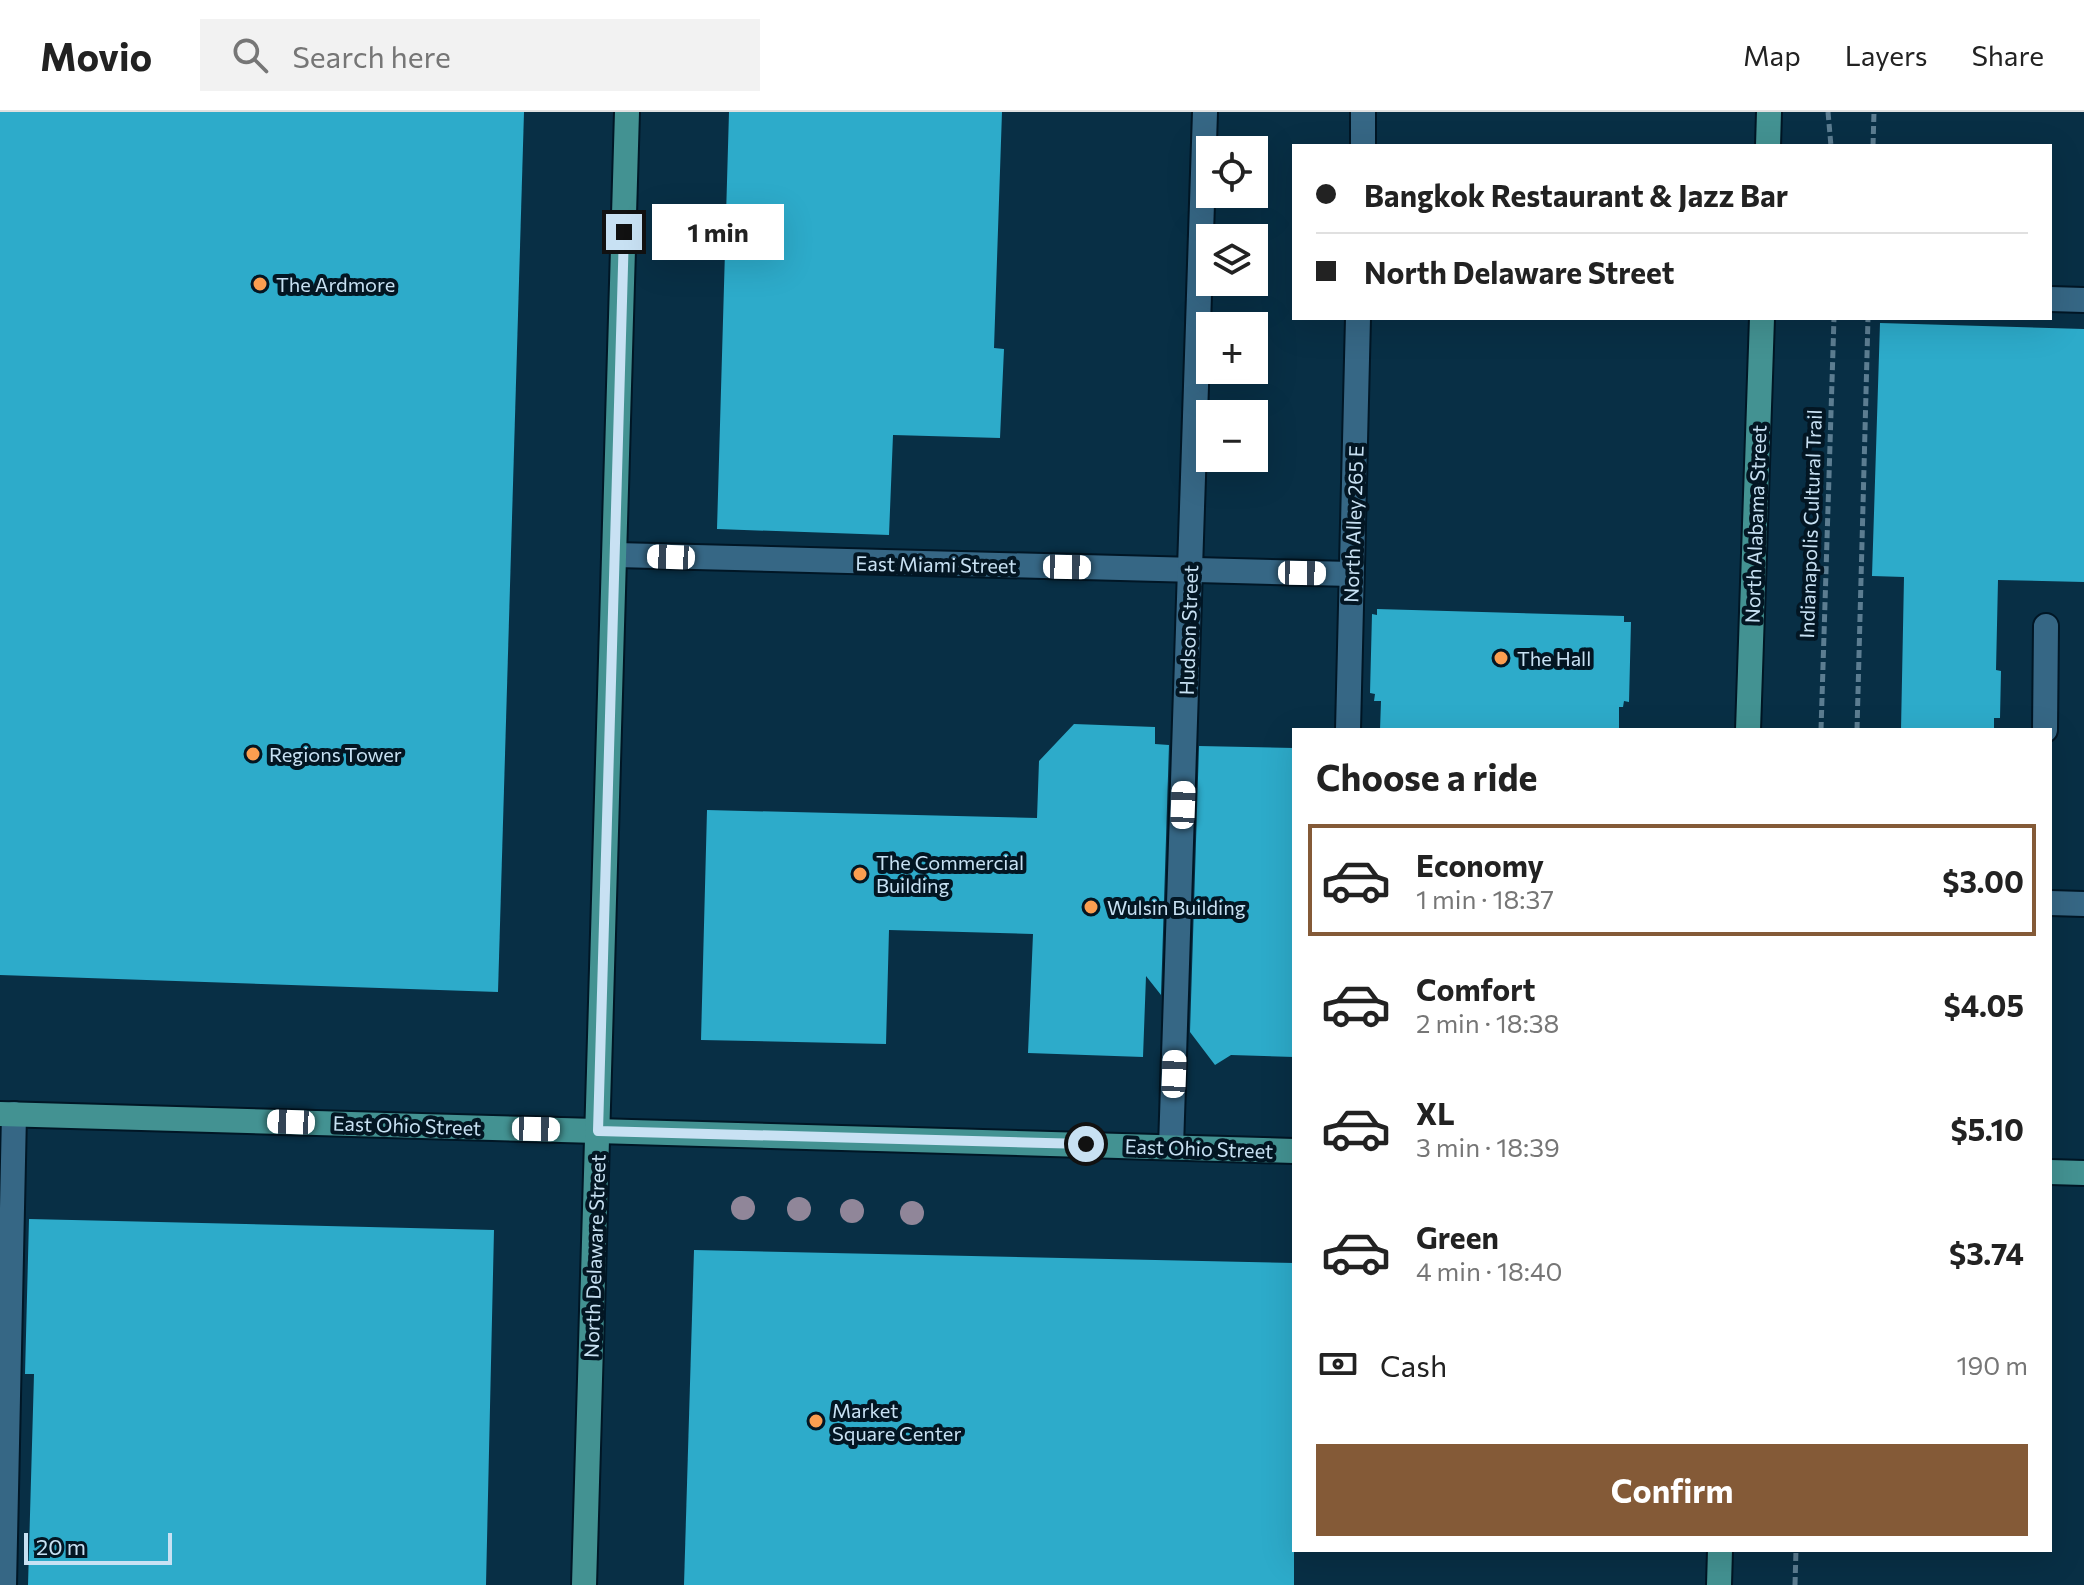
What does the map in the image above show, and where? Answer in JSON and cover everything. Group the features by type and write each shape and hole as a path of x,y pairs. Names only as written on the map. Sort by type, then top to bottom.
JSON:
{"main road":[{"name":"North Delaware Street","path":"584,1585 627,112"},
{"path":"1768,144 1769,112"},
{"name":"North Alabama Street","path":"1748,728 1762,320"},
{"name":"East Ohio Street","path":"7,1114 1292,1151"},
{"path":"2052,1172 2084,1173"},
{"path":"1719,1585 1720,1552"}],"street":[{"name":"Hudson Street","path":"1171,1147 1205,112"},
{"path":"1363,112 1363,144"},
{"path":"2052,299 2084,300"},
{"name":"North Alley 265 E","path":"1348,728 1358,320"},
{"name":"East Miami Street","path":"616,555 1351,574"},
{"path":"2045,728 2046,626"},
{"path":"2052,903 2084,904"},
{"path":"4,1585 7,1114"}],"path":[{"path":"1828,112 1831,144"},
{"path":"1873,144 1874,112"},
{"name":"Indianapolis Cultural Trail","path":"1821,728 1834,320"},
{"path":"1857,728 1868,320"},
{"path":"1795,1585 1796,1552"}],"building":[{"path":"0,112 524,112 498,992 0,975"},
{"path":"729,112 1002,112 994,348 1004,349 1000,438 893,435 889,535 717,529"},
{"path":"1880,323 2084,329 2084,582 1998,580 1996,670 2001,671 2000,718 1994,718 1994,728 1901,728 1904,577 1872,576"},
{"name":"The Hall","path":"1377,609 1624,616 1624,622 1631,622 1629,702 1624,701 1623,707 1619,707 1619,728 1380,728 1381,701 1374,701 1375,694 1370,693 1372,614 1377,615"},
{"path":"1074,724 1155,727 1155,744 1169,745 1161,995 1146,976 1143,1057 1028,1053 1033,934 889,930 886,1044 701,1040 707,810 1037,818 1039,761"},
{"path":"1199,746 1292,748 1292,1057 1231,1055 1215,1065 1190,1032"},
{"path":"29,1219 494,1230 486,1585 28,1585 34,1374 25,1374"},
{"path":"694,1250 1292,1263 1294,1585 684,1585"}],"place":[{"name":"The Ardmore","path":"260,284"},
{"name":"The Hall","path":"1501,658"},
{"name":"Regions Tower","path":"253,754"},
{"name":"The Commercial Building","path":"860,874"},
{"name":"Wulsin Building","path":"1091,907"},
{"name":"Market Square Center","path":"816,1421"}],"route":[{"path":"624,232 598,1131 1086,1144"}]}
